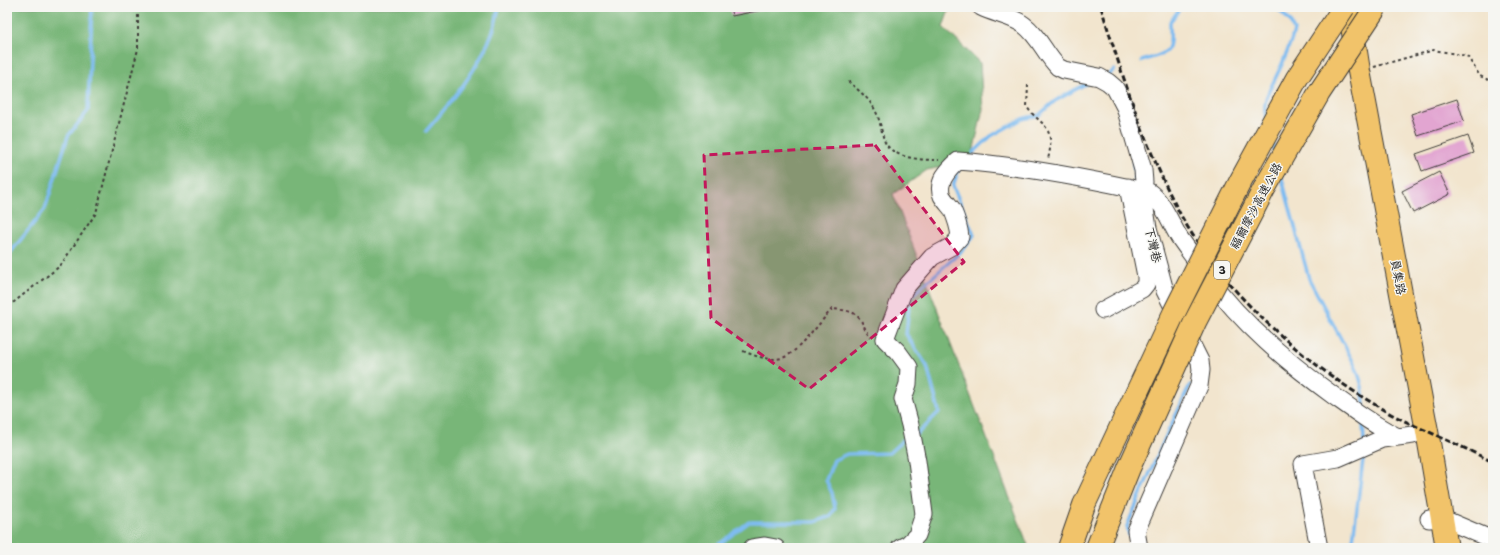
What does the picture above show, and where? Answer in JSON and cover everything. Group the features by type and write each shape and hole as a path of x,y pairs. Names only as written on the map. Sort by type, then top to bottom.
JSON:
{"main road":[{"name":"員集路","path":"1337,7 1405,436 1447,548"},
{"name":"福爾摩沙高速公路","path":"1069,548 1084,505 1174,313 1238,187 1297,78 1344,7"},
{"name":"員集路","path":"1349,7 1359,71 1426,423 1435,518 1434,548"},
{"name":"福爾摩沙高速公路","path":"1098,548 1129,468 1198,315 1264,189 1320,93 1376,7"}],"street":[{"name":"下灣巷","path":"982,7 1015,20 1025,26 1033,33 1058,67 1064,70 1104,79 1115,88 1125,108 1143,170 1144,182 1135,189 1148,228 1164,291 1197,352 1202,370 1199,386 1136,531 1140,548"},
{"path":"900,548 908,544 917,535 924,514 917,461 903,399 908,384 909,367 898,352 885,339 904,289 932,257 952,246 960,237 958,225 952,209 942,195 941,183 947,171 958,161 1044,171 1149,192 1155,196 1180,238 1208,278 1240,315 1270,346 1304,374 1372,423 1405,436"},
{"path":"1103,310 1142,288 1146,284 1135,189"},
{"path":"1318,548 1303,464 1338,458 1382,439 1405,436"},
{"path":"1435,518 1493,540"},
{"path":"752,548 765,546 776,548"}],"path":[{"path":"7,304 14,302 60,266 96,212 138,49 138,7"},
{"path":"1359,71 1434,50 1467,56 1480,76 1493,82"},
{"path":"848,81 867,99 876,111 885,142 900,155 928,160 958,161"},
{"path":"1028,85 1026,102 1027,107 1045,126 1050,138 1050,151 1044,171"},
{"path":"743,351 757,357 770,359 783,358 794,351 832,309 852,312 859,317 866,331 872,338 885,339"}],"highlighted area":[{"path":"875,145 964,262 809,389 711,318 704,155"}],"green space":[{"path":"7,7 950,7 943,27 980,63 983,109 971,161 927,170 893,194 1029,548 7,548"}],"building":[{"path":"730,7 772,7 772,8 732,16"},
{"path":"1457,99 1464,121 1418,136 1411,114"},
{"path":"1468,136 1474,153 1422,171 1416,154"},
{"path":"1439,172 1450,194 1413,213 1402,191"}],"waterway":[{"path":"7,257 45,209 68,136 88,111 92,7"},
{"path":"426,131 455,96 473,71 493,31 499,7"},
{"path":"1142,61 1164,53 1167,50 1170,40 1170,22 1181,7"},
{"path":"1266,117 1266,98 1280,70 1294,31 1290,21 1276,7"},
{"path":"1107,76 1114,70"},
{"path":"973,153 991,136 1022,119 1039,115 1055,101 1089,82"},
{"path":"1272,140 1275,153"},
{"path":"1133,162 1136,184"},
{"path":"917,434 939,412 927,366 906,334 910,297 964,249 974,235 953,186 958,171"},
{"path":"1281,175 1309,279 1355,365 1362,387 1364,410"},
{"path":"1129,535 1127,526 1165,438 1190,385"},
{"path":"1363,422 1364,442"},
{"path":"714,548 749,522 815,522 831,516 835,508 832,493 826,480 834,460 847,454 889,453 903,440"},
{"path":"1352,548 1364,452"}],"railway":[{"path":"1101,7 1134,109 1165,184 1194,237 1215,266 1238,293 1263,319 1290,343 1317,366 1346,386 1390,414 1493,462"}]}
